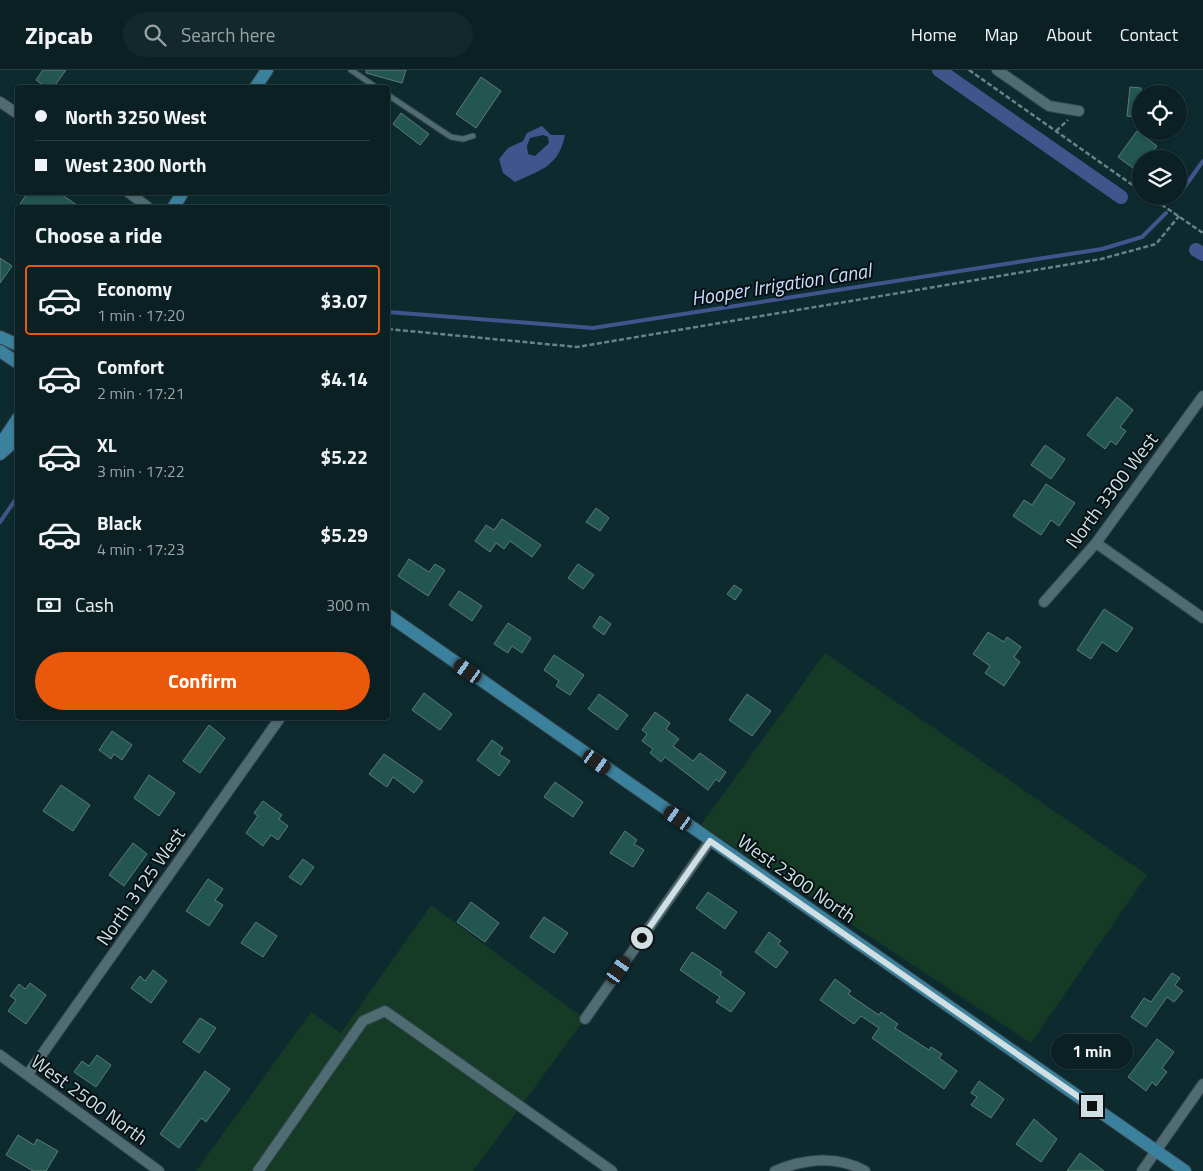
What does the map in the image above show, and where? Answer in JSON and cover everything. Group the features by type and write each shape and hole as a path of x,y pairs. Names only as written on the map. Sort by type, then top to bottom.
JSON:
{"street":[{"path":"257,85 267,70"},
{"path":"997,70 1049,106 1079,112"},
{"path":"0,102 15,112"},
{"path":"132,195 145,205"},
{"path":"0,337 15,344"},
{"path":"0,351 15,361"},
{"name":"North 3300 West","path":"1044,602 1096,543 1203,396"},
{"path":"0,445 15,422"},
{"path":"0,454 15,441"},
{"path":"1096,543 1203,618"},
{"name":"West 2300 North","path":"390,616 1185,1171"},
{"name":"North 3125 West","path":"28,1074 279,720"},
{"path":"585,1019 710,841"},
{"path":"258,1171 363,1021 385,1011 612,1171"},
{"name":"West 2500 North","path":"0,1055 159,1171"},
{"path":"1142,1171 1203,1084"},
{"path":"775,1171 809,1160 839,1161 865,1171"}],"lane":[{"path":"351,70 373,85"},
{"path":"390,96 451,137 463,139 473,136"}],"path":[{"path":"969,70 1132,185"},
{"path":"1162,205 1203,233"},
{"path":"390,329 577,347 1101,259 1156,244 1179,216"}],"green space":[{"path":"825,653 1147,875 1031,1043 701,825"},
{"path":"431,905 585,1019 473,1171 196,1171 311,1012 341,1033"}],"water":[{"path":"542,126 551,135 565,135 558,154 548,166 515,182 503,173 499,159 508,148 523,141 527,133","holes":["543,135 548,137 549,143 535,156 528,154 527,146 530,138"]}],"building":[{"path":"43,70 66,70 55,85 43,85 36,80"},
{"path":"366,70 406,70 402,83 366,73"},
{"path":"481,77 501,91 476,128 456,114"},
{"path":"1130,87 1132,87 1132,117 1127,116"},
{"path":"401,113 429,134 420,145 393,124"},
{"path":"1132,138 1132,140 1149,140 1157,146 1154,150 1132,150 1132,167 1118,157"},
{"path":"26,195 62,195 77,205 22,205 20,204"},
{"path":"0,258 12,266 0,283"},
{"path":"1117,397 1133,410 1120,427 1126,431 1116,445 1111,441 1105,449 1087,435"},
{"path":"1045,445 1065,459 1051,479 1031,465"},
{"path":"1046,484 1075,503 1059,526 1051,520 1041,535 1013,516 1024,500 1032,505"},
{"path":"596,508 609,518 600,531 586,522"},
{"path":"502,519 541,545 532,557 510,541 504,549 496,543 490,552 475,541 486,525 494,530"},
{"path":"409,559 429,572 435,564 445,570 428,596 398,576"},
{"path":"578,564 594,575 583,589 568,578"},
{"path":"734,585 742,590 735,600 727,594"},
{"path":"459,591 482,606 472,621 449,605"},
{"path":"1104,609 1133,628 1117,652 1102,642 1091,659 1077,650"},
{"path":"600,616 611,624 604,635 593,627"},
{"path":"508,623 531,638 522,653 512,646 508,653 494,644"},
{"path":"988,632 1004,642 1007,637 1021,647 1014,657 1020,662 1004,686 985,673 990,666 973,654"},
{"path":"554,655 584,675 570,695 556,686 559,681 544,670"},
{"path":"424,693 452,714 440,730 412,710"},
{"path":"599,694 628,715 617,730 588,709"},
{"path":"747,694 771,711 752,736 729,720"},
{"path":"655,712 670,723 666,729 679,739 673,746 693,761 700,753 726,772 719,782 716,779 708,790 665,757 661,762 650,753 653,749 642,741 647,734 642,730"},
{"path":"209,725 225,738 200,773 183,761"},
{"path":"112,731 132,745 122,760 114,754 111,759 99,750"},
{"path":"492,740 503,748 499,754 510,761 499,776 477,760"},
{"path":"384,754 423,781 414,793 393,777 387,787 369,774"},
{"path":"149,775 175,793 159,816 134,798"},
{"path":"555,782 583,802 573,817 544,797"},
{"path":"61,785 90,805 73,831 43,811"},
{"path":"263,801 282,815 279,819 288,826 278,840 271,835 263,846 246,833 258,816 254,813"},
{"path":"625,831 637,840 634,844 644,850 633,867 610,853"},
{"path":"133,843 147,854 124,886 109,875"},
{"path":"303,859 314,867 301,885 289,877"},
{"path":"208,879 223,889 215,900 223,905 209,926 186,911"},
{"path":"708,892 737,912 725,929 696,908"},
{"path":"471,902 499,923 485,942 457,922"},
{"path":"544,917 568,933 554,953 530,937"},
{"path":"256,922 277,936 263,957 241,943"},
{"path":"769,932 781,941 778,944 788,952 776,968 755,952"},
{"path":"692,952 722,972 720,975 745,993 731,1012 716,1002 720,997 680,970"},
{"path":"153,970 167,981 151,1003 131,988 140,976 145,981"},
{"path":"1172,973 1180,978 1175,985 1183,991 1174,1002 1167,997 1146,1027 1131,1017 1144,998 1151,1002"},
{"path":"835,979 851,991 848,994 879,1015 881,1012 898,1024 895,1028 929,1050 931,1047 942,1054 939,1058 957,1071 944,1089 872,1038 879,1028 861,1016 854,1024 820,1000"},
{"path":"30,983 46,995 26,1024 8,1011 16,1000 10,996 19,984 25,989"},
{"path":"200,1018 216,1028 199,1053 183,1042"},
{"path":"1157,1039 1174,1052 1162,1068 1167,1072 1156,1086 1152,1082 1146,1091 1128,1077"},
{"path":"97,1055 111,1065 96,1087 74,1072 82,1061 89,1066"},
{"path":"205,1071 230,1089 206,1122 201,1118 179,1148 160,1134"},
{"path":"979,1081 1004,1099 991,1118 971,1105 977,1097 971,1093"},
{"path":"1034,1119 1057,1139 1041,1162 1016,1144"},
{"path":"18,1135 34,1145 37,1139 58,1151 46,1171 33,1171 6,1155"},
{"path":"1080,1153 1104,1171 1067,1171"}],"waterway":[{"path":"939,70 1121,197"},
{"name":"Hooper Irrigation Canal","path":"1187,184 1203,161"},
{"name":"Hooper Irrigation Canal","path":"390,312 593,328 1102,249 1142,237 1166,213"},
{"path":"1196,250 1203,254"},
{"name":"Hooper Irrigation Canal","path":"0,522 15,500"}],"route":[{"path":"642,938 710,841 1092,1106"}]}
